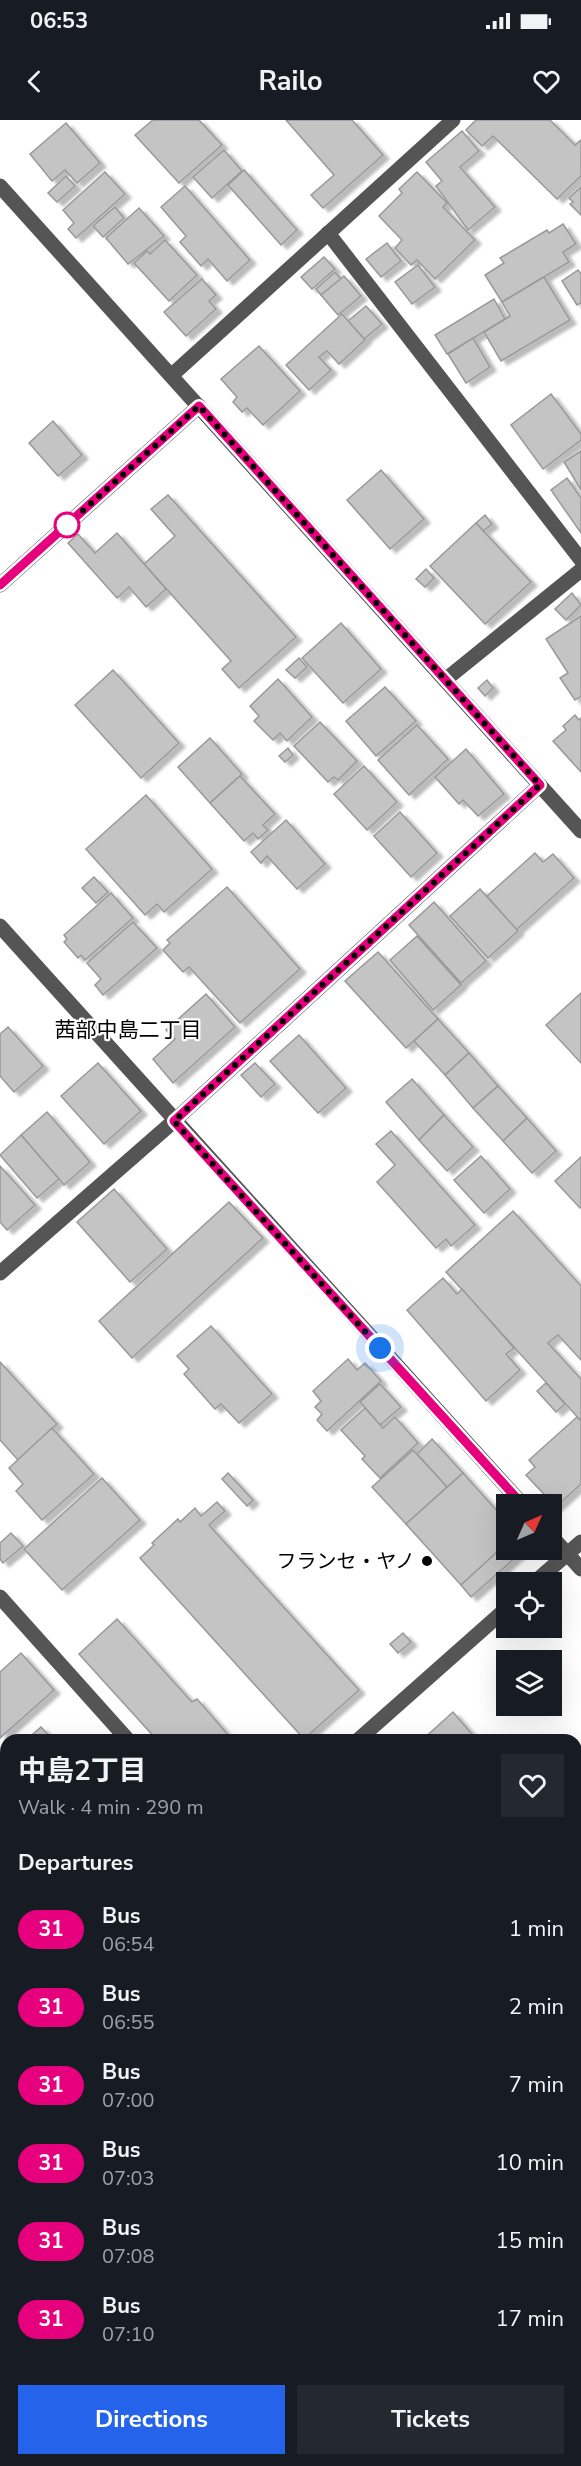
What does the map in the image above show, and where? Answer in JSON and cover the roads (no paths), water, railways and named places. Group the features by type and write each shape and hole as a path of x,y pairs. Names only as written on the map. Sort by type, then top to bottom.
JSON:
{"street":[{"path":"172,375 453,120"},
{"path":"0,186 581,831"},
{"path":"328,233 581,560"},
{"path":"0,585 199,406"},
{"path":"445,680 581,570"},
{"path":"0,1273 174,1121 540,785"},
{"path":"0,926 513,1494"},
{"path":"546,1572 581,1542"},
{"path":"562,1548 581,1569"},
{"path":"0,1597 123,1734"},
{"path":"365,1734 496,1618"}],"place":[{"name":"フランセ・ヤノ","path":"427,1561"}],"district":[{"name":"茜部中島二丁目","path":"128,1030"}]}
